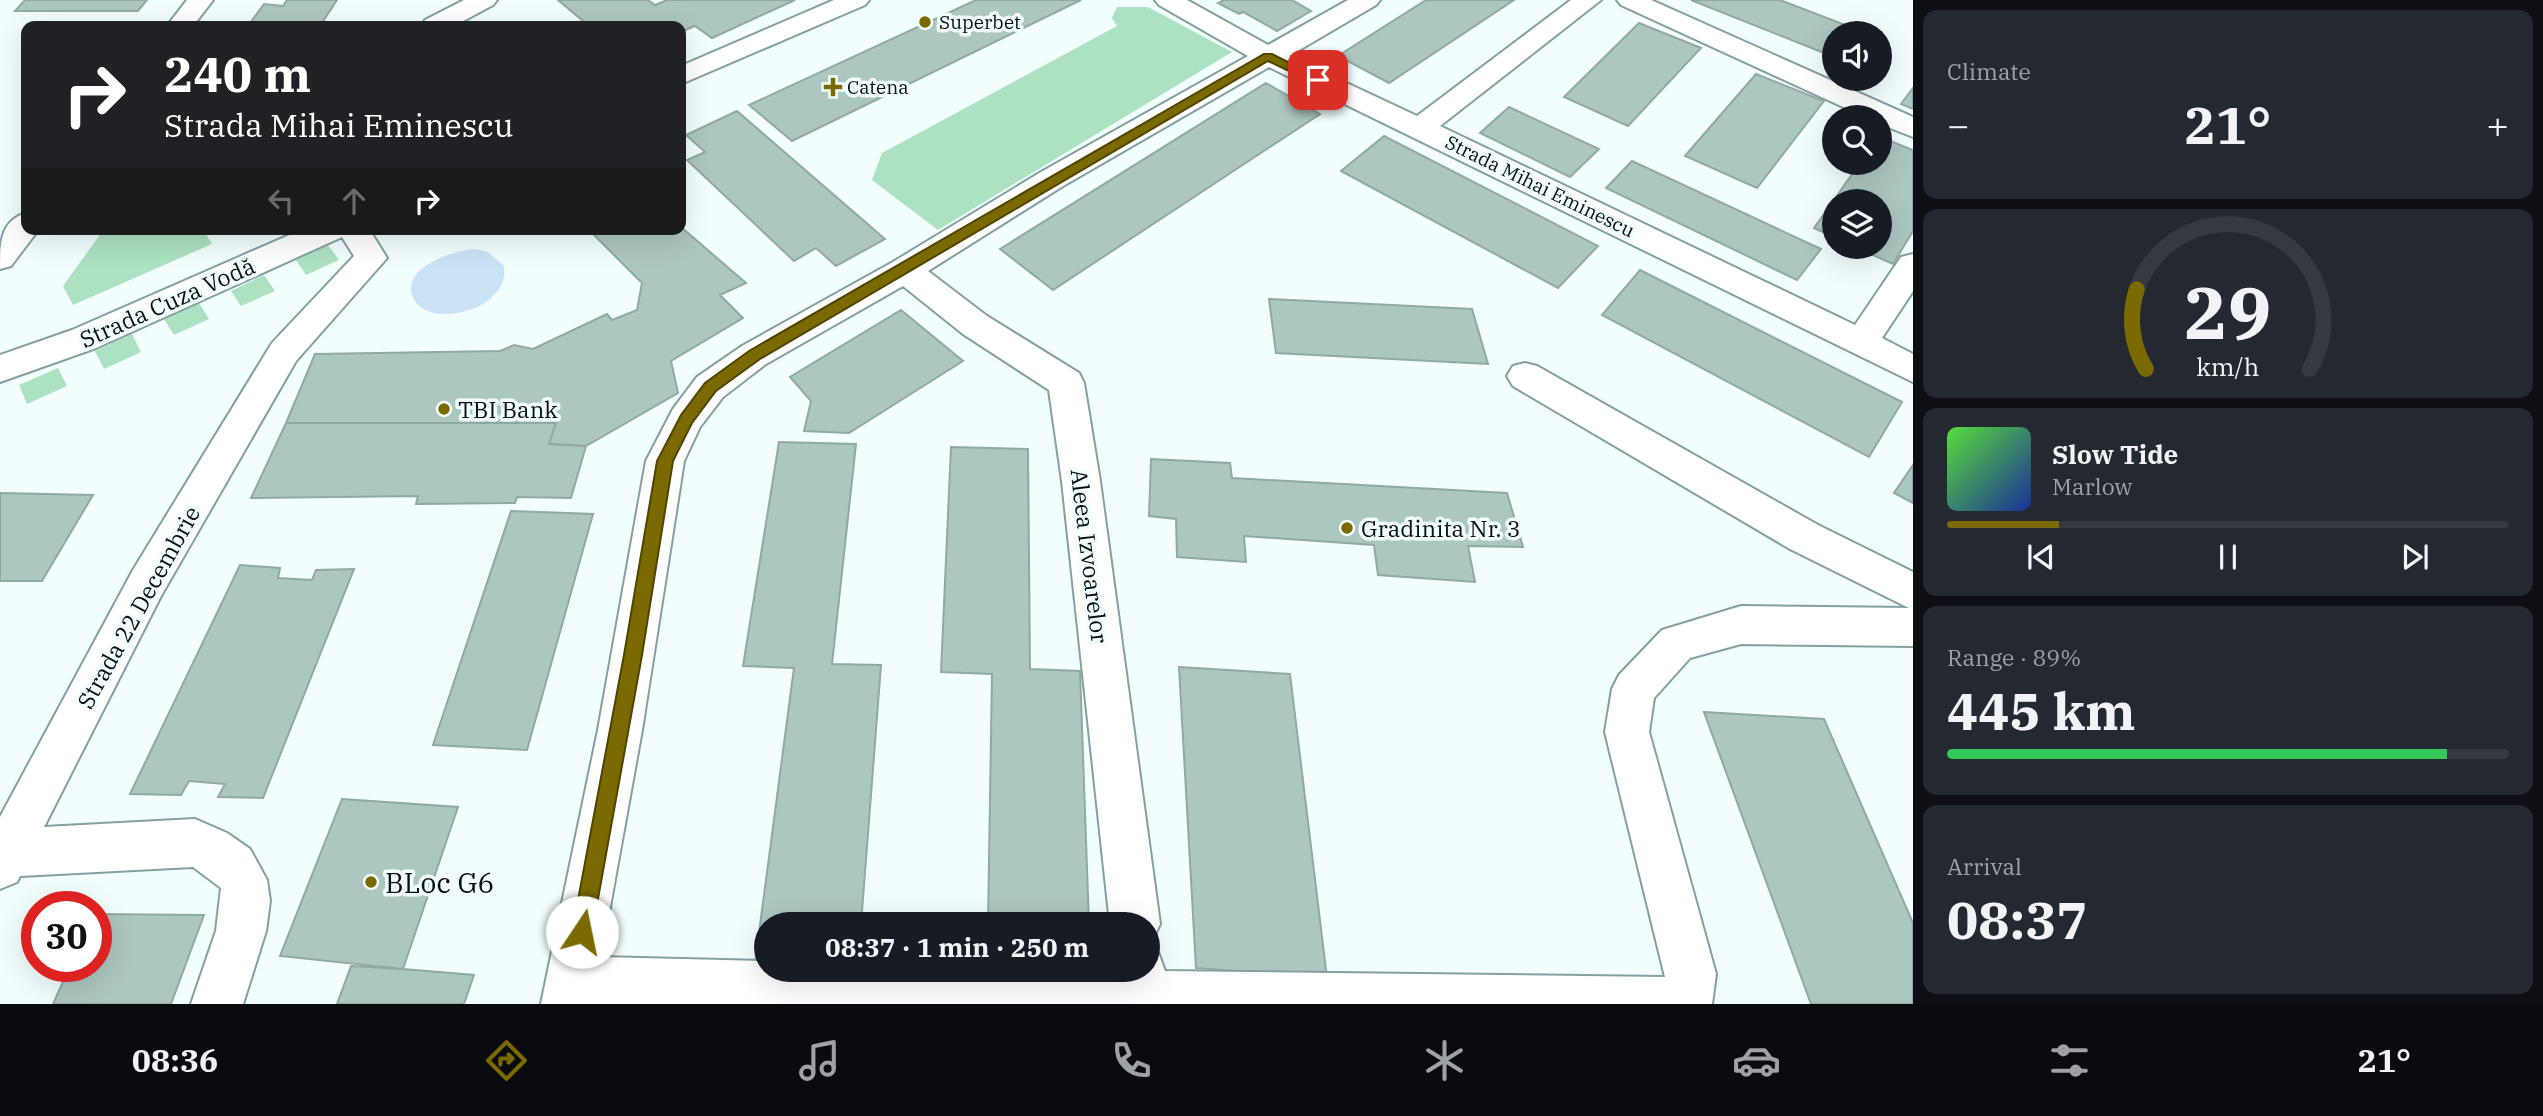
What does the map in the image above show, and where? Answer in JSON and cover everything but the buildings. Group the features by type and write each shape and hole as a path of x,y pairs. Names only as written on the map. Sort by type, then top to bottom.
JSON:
{"street":[{"path":"184,21 200,0"},
{"path":"444,21 484,0"},
{"path":"686,74 856,0"},
{"name":"Strada Mihai Eminescu","path":"1168,0 1268,56 1913,369"},
{"path":"1315,0 1341,15"},
{"path":"1367,0 1052,179 905,270 731,371 710,387 675,439 665,461 622,717 570,993 1142,983 1669,1003 1689,997 1691,974 1626,732 1634,689 1677,643 1741,625 1913,627"},
{"path":"1419,128 1588,0"},
{"path":"1630,0 1913,128"},
{"path":"0,258 21,231"},
{"name":"Strada Cuza Vodă","path":"0,369 83,339 318,235"},
{"name":"Strada 22 Decembrie","path":"3,859 148,583 284,352 371,258 357,235"},
{"path":"1861,343 1913,265"},
{"name":"Aleea Izvoarelor","path":"905,270 975,325 1066,383 1081,481 1134,912"},
{"path":"1525,376 1804,537 1913,592"},
{"path":"3,859 195,843 218,853 235,869 245,887 244,918 217,1004"}],"green space":[{"path":"1117,7 1148,7 1232,52 938,230 872,180 882,153 1117,26 1112,18"},
{"path":"100,235 207,235 212,244 73,305 63,286"},
{"path":"328,245 339,260 306,275 296,260"},
{"path":"264,275 275,291 241,306 231,291"},
{"path":"199,303 209,319 174,335 164,319"},
{"path":"132,334 141,352 104,369 95,351"},
{"path":"58,368 67,386 27,404 19,385"}],"water":[{"path":"475,249 488,252 504,266 503,282 495,294 479,306 460,312 439,314 421,308 411,290 413,280 420,271 442,257"}],"place":[{"name":"Superbet","path":"925,22"},
{"name":"Catena","path":"833,87"},
{"name":"TBI Bank","path":"444,409"},
{"name":"Gradinita Nr. 3","path":"1347,528"},
{"name":"BLoc G6","path":"371,882"}],"route":[{"path":"582,932 620,730 665,461 686,419 710,387 754,355 905,270 1052,179 1268,56 1318,80"}]}
